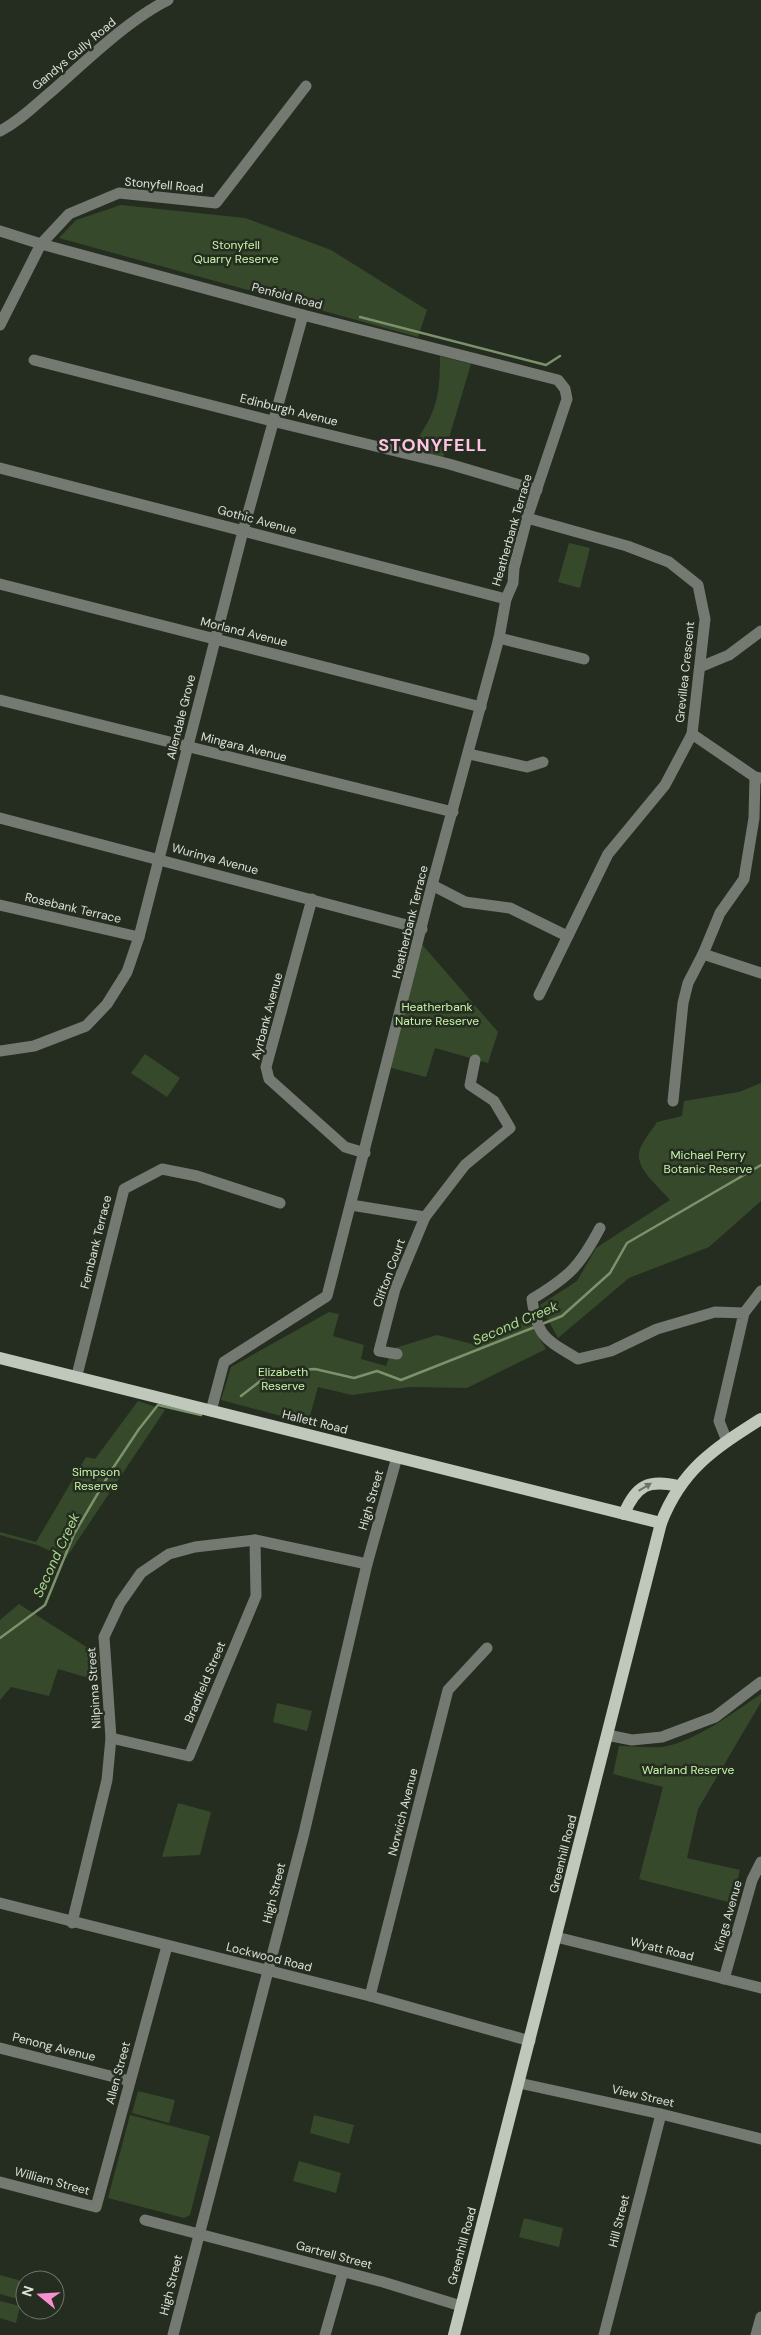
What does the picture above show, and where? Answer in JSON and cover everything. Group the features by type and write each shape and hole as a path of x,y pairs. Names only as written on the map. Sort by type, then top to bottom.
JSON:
{"main road":[{"name":"Hallett Road","path":"0,1358 661,1523"},
{"name":"Greenhill Road","path":"454,2335 661,1523 678,1486 699,1462 727,1440 761,1419"},
{"path":"624,1514 628,1502 645,1485 655,1482 678,1486"}],"street":[{"name":"Gandys Gully Road","path":"0,130 14,124 73,72 151,8 168,0"},
{"name":"Stonyfell Road","path":"0,326 41,244 69,214 119,193 216,204 306,86"},
{"name":"Penfold Road","path":"0,231 41,244 303,315 558,380 565,389"},
{"name":"Allendale Grove","path":"0,1050 34,1046 86,1026 107,1004 127,972 139,938 243,531 303,315"},
{"name":"Edinburgh Avenue","path":"34,360 449,464 537,490"},
{"name":"Heatherbank Terrace","path":"211,1411 224,1362 264,1334 327,1296 432,885 499,638 506,599 513,584 514,568 527,518 567,399 565,389"},
{"name":"Gothic Avenue","path":"0,468 506,599"},
{"name":"Grevillea Crescent","path":"527,518 627,546 669,562 698,585 705,619 692,734 665,785 608,854 539,995"},
{"name":"Morland Avenue","path":"0,584 481,707"},
{"path":"700,667 729,655 761,631"},
{"path":"499,638 584,659"},
{"name":"Mingara Avenue","path":"0,700 452,812"},
{"path":"673,1100 682,1003 688,982 703,954 720,913 744,879 754,818 758,778 692,734"},
{"path":"469,754 527,767 543,762"},
{"name":"Wurinya Avenue","path":"0,818 422,929"},
{"path":"432,885 465,902 510,908 567,936"},
{"name":"Ayrbank Avenue","path":"312,899 266,1067 269,1079 345,1146 365,1152"},
{"name":"Rosebank Terrace","path":"0,905 139,938"},
{"path":"703,954 761,973"},
{"name":"Clifton Court","path":"396,1354 378,1350 395,1289 425,1217 465,1165 510,1128 494,1101 470,1085 475,1060"},
{"name":"Fernbank Terrace","path":"77,1376 124,1189 162,1169 197,1176 280,1203"},
{"path":"351,1205 425,1217"},
{"path":"600,1228 585,1256 561,1282 532,1300 535,1320 547,1340 578,1359 612,1351 658,1329 715,1312 744,1313"},
{"path":"727,1440 720,1421 744,1313 761,1291"},
{"name":"High Street","path":"173,2335 304,1833 367,1564 397,1457"},
{"name":"Nilpinna Street","path":"72,1923 107,1780 111,1738 104,1637 120,1603 141,1573 169,1554 195,1547 255,1540 367,1564"},
{"name":"Bradfield Street","path":"111,1738 189,1756 256,1596 255,1540"},
{"name":"Norwich Avenue","path":"370,1996 448,1690 487,1648"},
{"path":"607,1735 632,1740 662,1737 715,1717 761,1682"},
{"name":"Kings Avenue","path":"724,1979 752,1880 761,1862"},
{"name":"Lockwood Road","path":"0,1903 72,1923 370,1996 530,2042"},
{"name":"Wyatt Road","path":"556,1936 761,1988"},
{"name":"Allen Street","path":"96,2207 167,1946"},
{"name":"Penong Avenue","path":"0,2048 130,2081"},
{"name":"View Street","path":"519,2083 661,2114 761,2139"},
{"name":"Hill Street","path":"604,2335 661,2114"},
{"name":"William Street","path":"0,2182 96,2207"},
{"name":"Gartrell Street","path":"145,2220 199,2233 461,2306"},
{"path":"325,2335 342,2272"},
{"path":"756,2335 761,2317"}],"green space":[{"name":"Stonyfell Quarry Reserve","path":"121,205 245,218 331,250 427,310 418,337 59,238 76,220"},
{"path":"440,356 471,364 443,458 411,449 426,425 435,405 439,384"},
{"path":"569,543 590,548 580,588 558,582"},
{"name":"Heatherbank Nature Reserve","path":"419,941 498,1032 488,1063 435,1048 426,1077 388,1067"},
{"path":"145,1054 180,1078 167,1097 131,1073"},
{"name":"Michael Perry Botanic Reserve","path":"761,1083 761,1201 709,1247 629,1278 558,1338 540,1305 577,1281 596,1248 670,1200 649,1177 640,1163 640,1149 657,1122 682,1116 684,1101 739,1092"},
{"name":"Elizabeth Reserve","path":"329,1312 339,1314 333,1336 364,1345 361,1359 386,1366 392,1349 437,1335 476,1345 528,1319 546,1349 467,1388 409,1387 352,1395 318,1387 308,1423 221,1400 231,1367"},
{"name":"Simpson Reserve","path":"138,1401 165,1410 66,1558 37,1545 0,1535 0,1532 36,1542 86,1457 95,1459"},
{"path":"19,1604 99,1655 99,1681 58,1669 49,1696 11,1687 0,1700 0,1620"},
{"name":"Warland Reserve","path":"761,1694 761,1702 698,1809 687,1858 740,1870 732,1903 639,1879 663,1787 613,1774 619,1746 662,1747 675,1744 701,1733"},
{"path":"277,1703 312,1711 307,1731 273,1722"},
{"path":"178,1803 211,1812 200,1855 162,1857"},
{"path":"138,2091 175,2100 169,2123 132,2113"},
{"path":"130,2115 210,2136 190,2215 184,2218 108,2198"},
{"path":"314,2115 354,2125 349,2144 310,2133"},
{"path":"299,2161 341,2173 336,2193 293,2181"},
{"path":"524,2218 563,2228 559,2247 519,2237"},
{"path":"0,2275 15,2279 15,2298 0,2294"},
{"path":"0,2301 15,2305 16,2323 0,2318"}],"waterway":[{"path":"360,317 546,365 560,356"},
{"name":"Second Creek","path":"542,1324 562,1316 610,1273 627,1243 761,1165"},
{"name":"Second Creek","path":"241,1396 272,1372 315,1369 354,1378 377,1371 401,1380 535,1327"},
{"name":"Second Creek","path":"0,1638 45,1605 74,1534 111,1471 139,1429 158,1405 201,1415"}],"district":[{"name":"STONYFELL","path":"433,445"}]}
